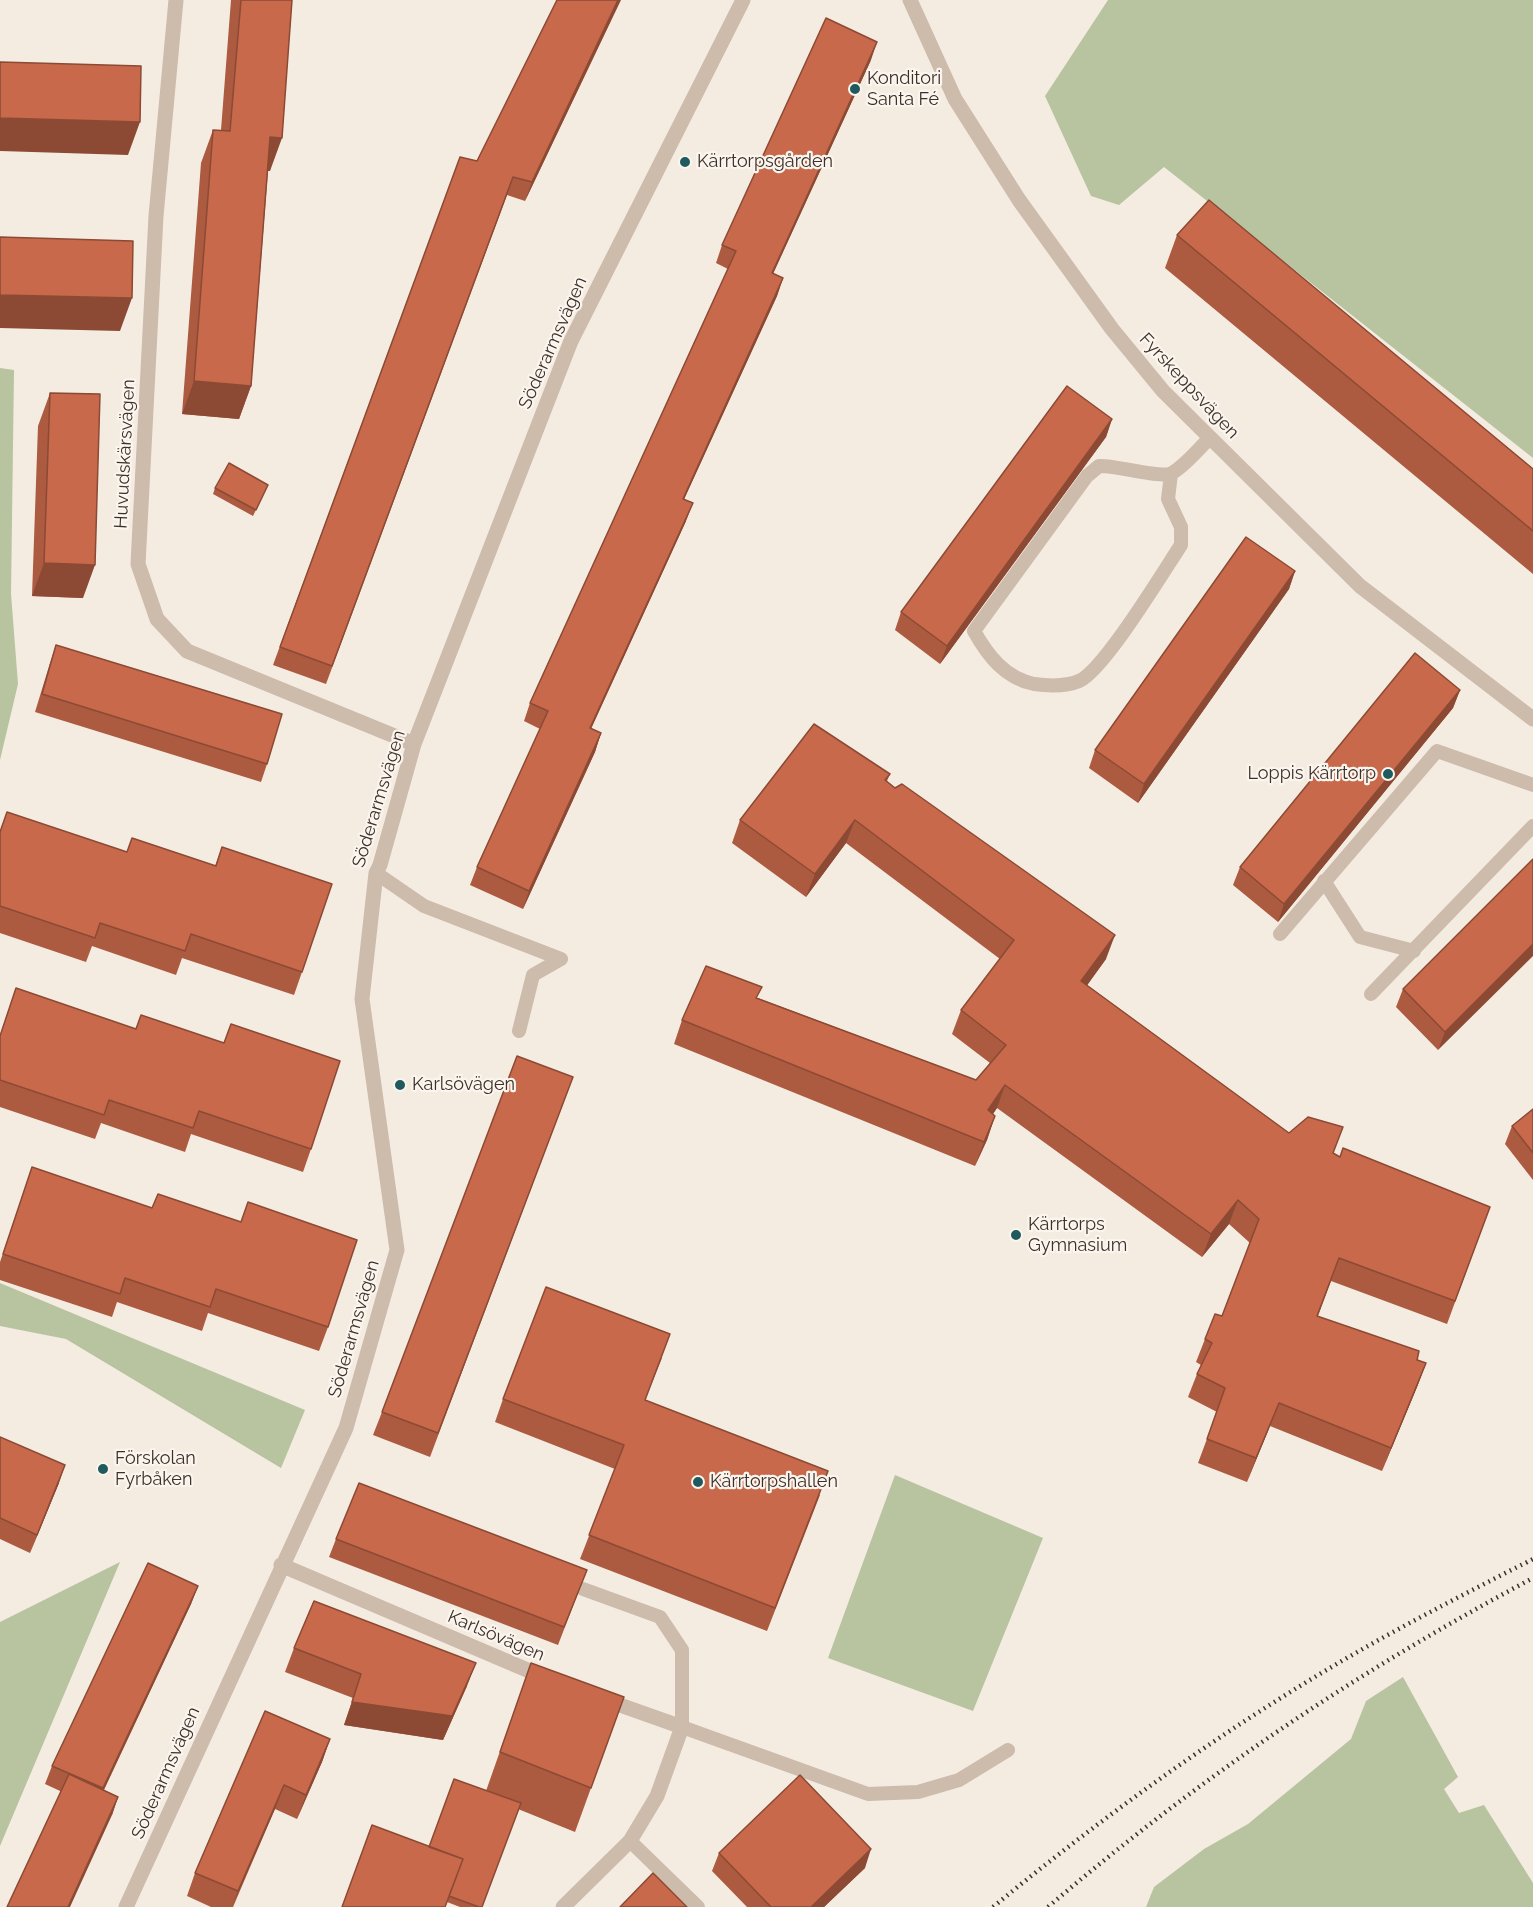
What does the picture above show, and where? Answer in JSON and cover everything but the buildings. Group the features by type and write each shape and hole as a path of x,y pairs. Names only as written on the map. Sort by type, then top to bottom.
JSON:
{"street":[{"name":"Huvudskärsvägen","path":"176,0 156,216 138,564 158,619 187,651 414,744"},
{"name":"Söderarmsvägen","path":"126,1907 281,1565 346,1428 397,1250 362,999 376,873 414,744 571,342 743,0"},
{"name":"Fyrskeppsvägen","path":"910,0 955,99 1019,200 1112,329 1163,391 1360,586 1533,718"},
{"name":"Karlsövägen","path":"281,1565 514,1667 559,1683"},
{"path":"563,1907 630,1841 657,1796 682,1727 592,1695"}],"lane":[{"path":"1171,474 1168,499 1181,527 1181,545 1102,660 1080,680 1051,687 1019,681 999,666 984,649 974,631 1087,476 1099,465 1129,468 1157,476 1171,474 1210,438"},
{"path":"1280,934 1437,751 1533,785"},
{"path":"1371,994 1533,826"},
{"path":"376,873 424,906 561,959 533,975 519,1031"},
{"path":"1324,881 1360,937 1414,951"},
{"path":"583,1589 660,1617 682,1650 682,1727 752,1755 868,1794 918,1792 959,1780 1008,1750"},
{"path":"630,1841 698,1907"}],"green space":[{"path":"1108,0 1533,0 1533,458 1164,167 1119,205 1091,196 1045,96"},
{"path":"0,368 14,370 11,594 18,684 0,760"},
{"path":"0,1283 305,1410 281,1468 66,1339 0,1326"},
{"path":"895,1475 1043,1538 973,1711 828,1658"},
{"path":"120,1562 0,1846 0,1622"},
{"path":"1403,1677 1458,1777 1444,1789 1459,1813 1484,1805 1533,1883 1533,1907 1146,1907 1154,1887 1204,1849 1248,1824 1351,1739 1366,1701"}],"railway":[{"path":"993,1907 1131,1800 1276,1701 1375,1642 1533,1559"},
{"path":"1048,1907 1163,1814 1281,1729 1404,1651 1533,1578"}],"place":[{"name":"Konditori Santa Fé","path":"855,89"},
{"name":"Kärrtorpsgården","path":"685,162"},
{"name":"Loppis Kärrtorp","path":"1388,774"},
{"name":"Karlsövägen","path":"400,1085"},
{"name":"Kärrtorps Gymnasium","path":"1016,1235"},
{"name":"Förskolan Fyrbåken","path":"103,1469"},
{"name":"Kärrtorpshallen","path":"698,1482"}]}
